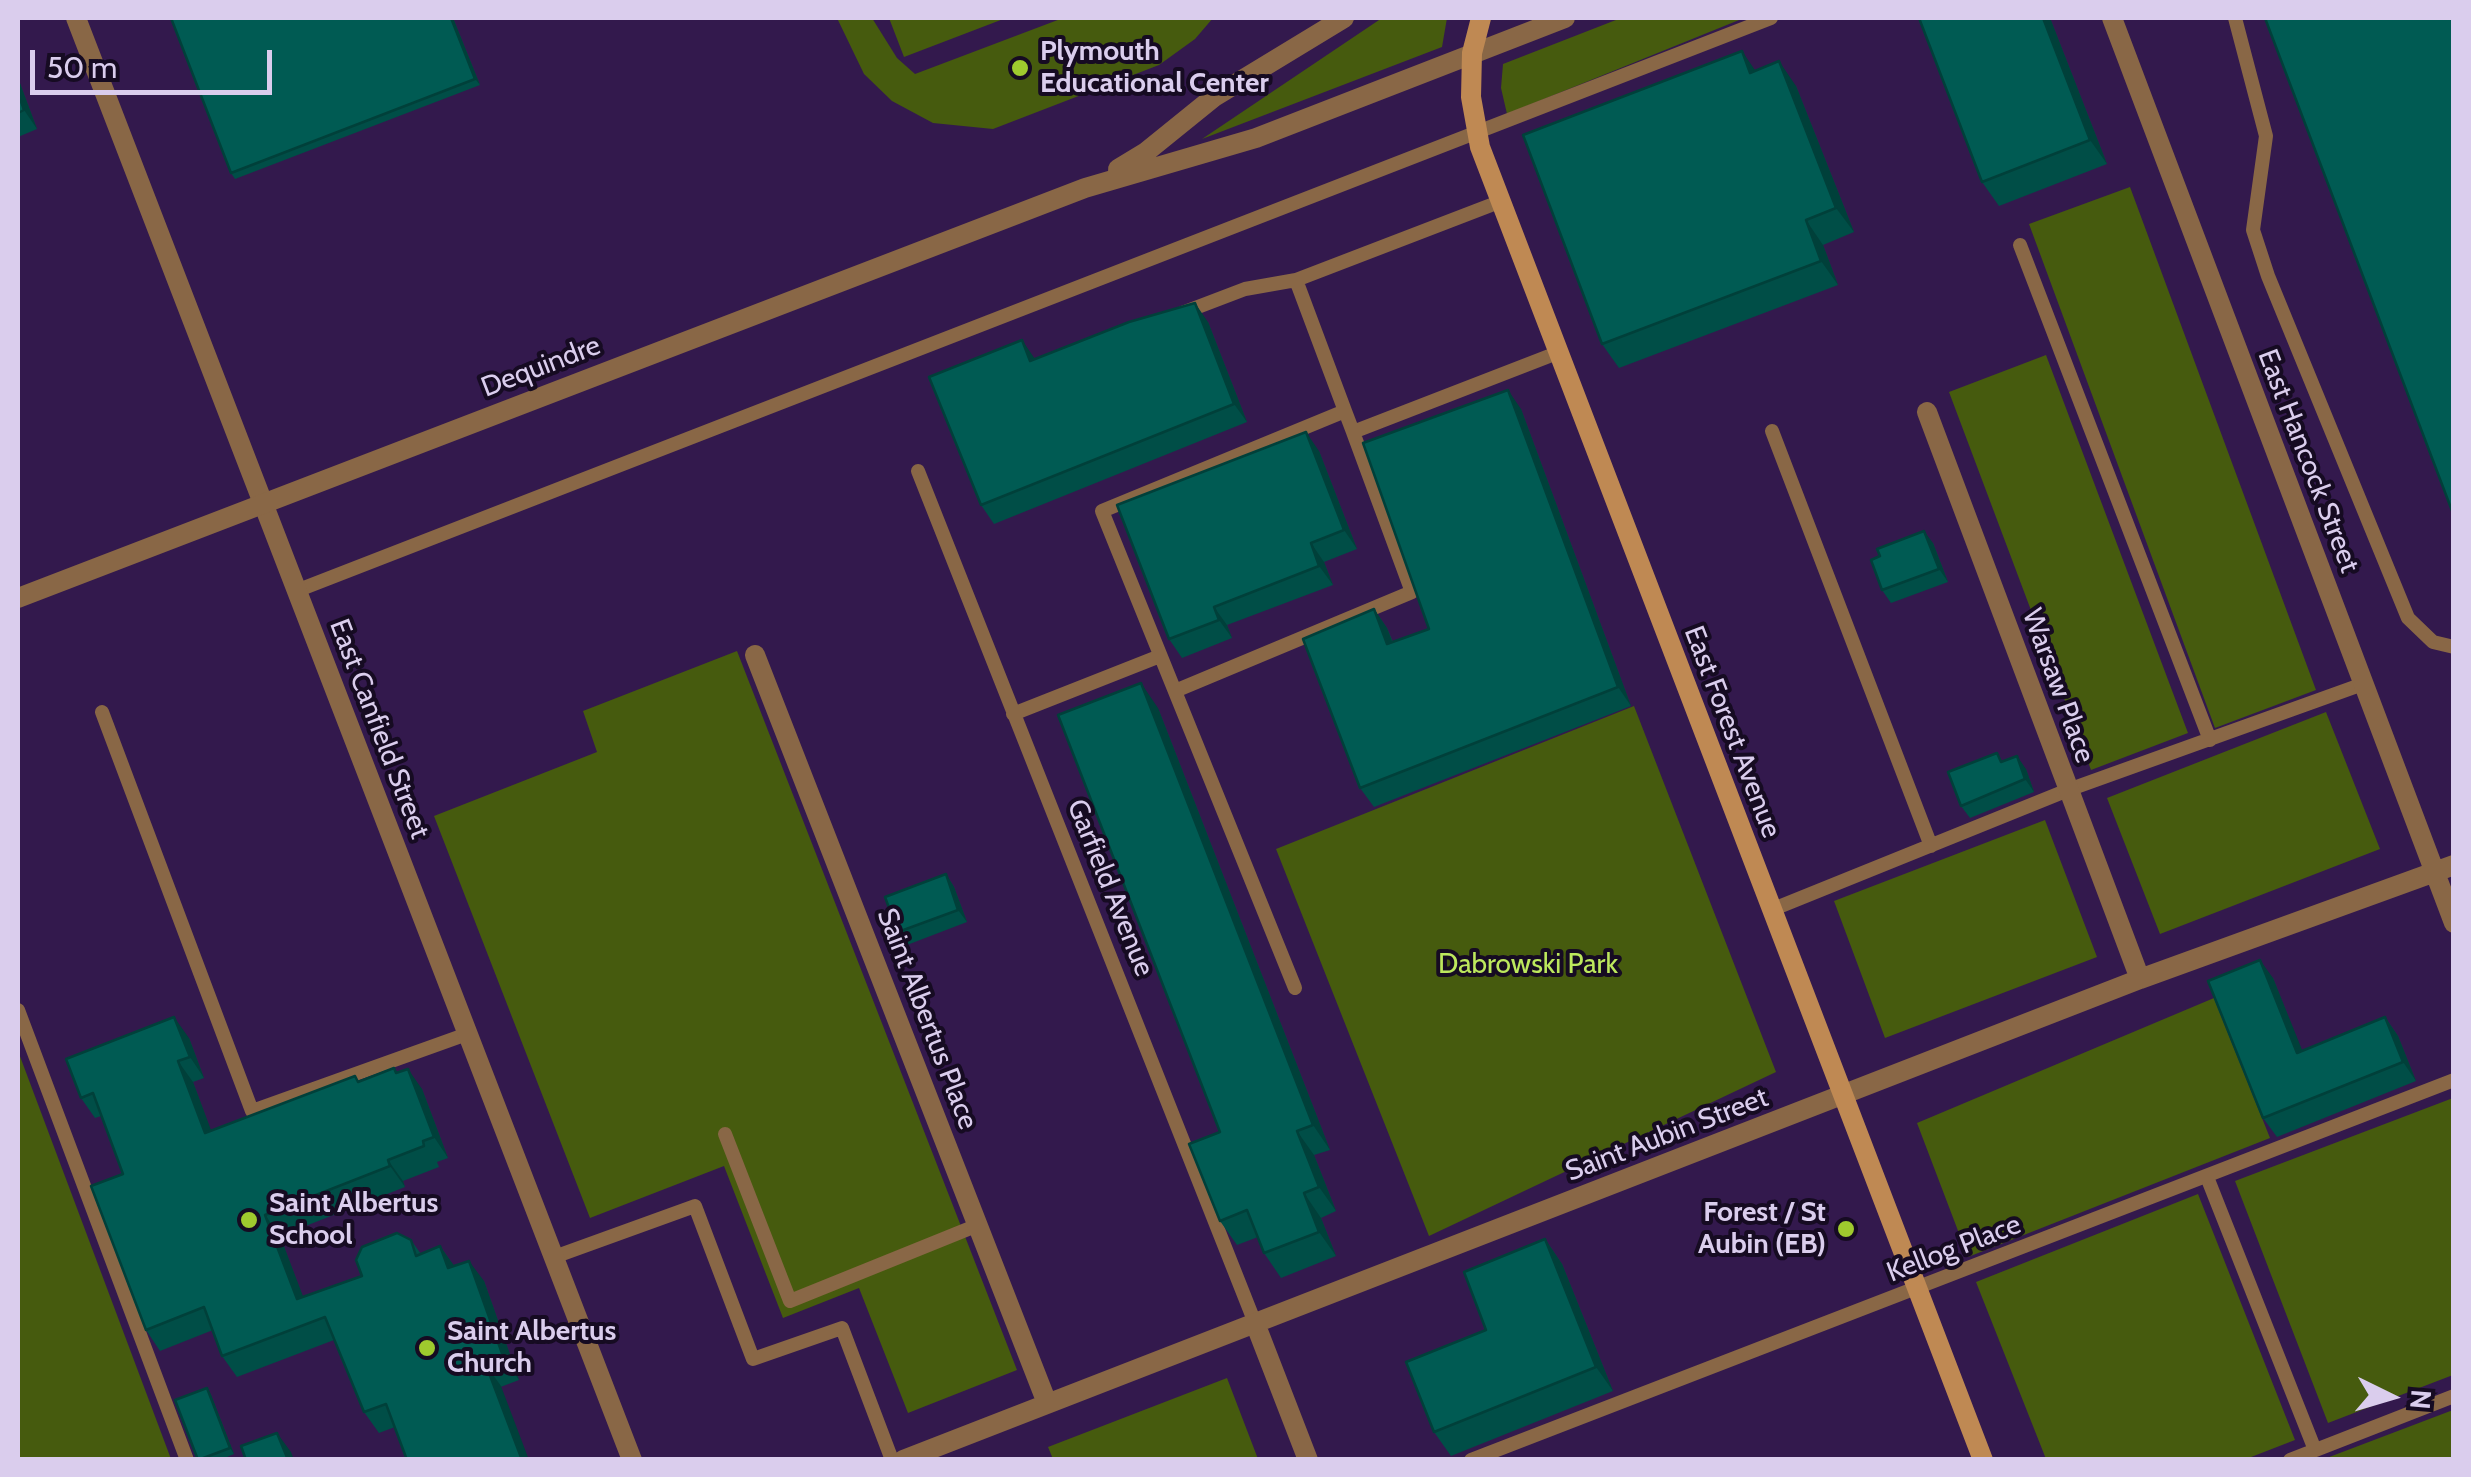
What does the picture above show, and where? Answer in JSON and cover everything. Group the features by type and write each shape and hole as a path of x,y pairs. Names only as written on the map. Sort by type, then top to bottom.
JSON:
{"main road":[{"name":"East Forest Avenue","path":"1482,18 1472,53 1471,97 1499,202 1983,1460"}],"street":[{"name":"East Canfield Street","path":"76,18 632,1460"},
{"name":"Dequindre","path":"1085,188 1146,152 1214,97 1344,18"},
{"name":"Dequindre","path":"18,598 1085,188 1256,138 1565,18"},
{"name":"East Hancock Street","path":"2112,18 2363,684 2444,869 2454,923"},
{"name":"Warsaw Place","path":"1927,412 2140,980"},
{"name":"Saint Albertus Place","path":"755,656 1048,1403"},
{"name":"Saint Aubin Street","path":"903,1460 2140,980 2444,869"},
{"path":"1255,1324 1308,1460"}],"lane":[{"path":"296,591 1771,18"},
{"path":"2235,18 2266,136 2253,230 2268,276 2408,618 2433,642 2454,646"},
{"path":"1172,317 1246,289 1296,280 1499,202"},
{"path":"2020,246 2210,740"},
{"path":"1175,692 1412,592 1296,280"},
{"path":"1353,432 1557,353"},
{"path":"1295,988 1102,511 1345,411"},
{"path":"1772,431 1931,846"},
{"name":"Garfield Avenue","path":"918,472 1255,1324"},
{"path":"1013,714 1160,656"},
{"path":"1772,910 2068,790 2363,684"},
{"path":"102,712 252,1111 467,1034"},
{"path":"18,1010 187,1460"},
{"name":"Kellog Place","path":"1471,1460 2454,1080"},
{"path":"725,1134 790,1301 978,1225"},
{"path":"2207,1177 2315,1450"},
{"path":"554,1257 695,1206 753,1359 842,1328 892,1460"},
{"path":"2290,1460 2454,1396"}],"green space":[{"path":"837,18 872,18 897,58 915,74 1063,18 1213,18 1195,39 1159,65 993,129 933,123 892,101 864,74"},
{"path":"889,18 1006,18 904,57"},
{"path":"1382,18 1447,18 1442,47 1202,139"},
{"path":"1621,18 1744,18 1507,114 1501,88 1503,64"},
{"path":"2130,187 2316,690 2215,728 2029,224"},
{"path":"2046,355 2188,733 2091,770 1949,392"},
{"path":"737,651 1017,1370 908,1413 859,1288 783,1318 724,1166 590,1218 434,816 597,752 583,711"},
{"name":"Dabrowski Park","path":"1634,706 1776,1072 1429,1236 1276,849"},
{"path":"2326,712 2380,849 2160,934 2107,798"},
{"path":"2045,820 2097,957 1885,1038 1834,901"},
{"path":"2214,998 2270,1138 1968,1257 1917,1123"},
{"path":"18,1051 171,1459 18,1459"},
{"path":"2453,1098 2453,1375 2328,1423 2235,1181"},
{"path":"2198,1194 2295,1440 2246,1459 2046,1459 1976,1282"},
{"path":"1227,1378 1258,1459 1053,1459 1048,1447"},
{"path":"2453,1410 2453,1459 2324,1459"}],"building":[{"path":"171,18 451,18 475,79 231,173"},
{"path":"1919,18 2043,18 2090,140 1982,182"},
{"path":"2265,18 2454,18 2454,516"},
{"path":"1742,51 1750,73 1779,61 1836,208 1806,220 1821,261 1602,344 1523,135"},
{"path":"1195,303 1234,404 981,505 929,377 1022,340 1030,361 1129,322"},
{"path":"1508,390 1618,687 1360,788 1303,639 1374,609 1387,644 1429,629 1363,443"},
{"path":"1306,432 1344,530 1311,543 1319,566 1214,607 1219,620 1169,639 1117,505"},
{"path":"1924,531 1939,569 1882,590 1871,560 1880,556 1877,549"},
{"path":"1141,683 1313,1125 1297,1131 1319,1187 1304,1193 1319,1232 1264,1253 1247,1210 1220,1221 1189,1144 1220,1132 1058,715"},
{"path":"1997,753 2001,762 2017,756 2025,779 1961,806 1948,772"},
{"path":"946,874 958,910 898,932 885,897"},
{"path":"2260,960 2297,1053 2385,1017 2403,1062 2263,1118 2208,981"},
{"path":"174,1017 190,1057 178,1061 205,1133 355,1076 358,1082 394,1068 396,1073 408,1069 434,1137 423,1141 424,1146 388,1160 390,1166 265,1215 297,1299 362,1276 356,1260 362,1247 397,1233 411,1240 416,1256 440,1246 448,1268 469,1261 504,1359 486,1365 522,1460 407,1460 386,1404 364,1412 325,1317 222,1356 204,1307 146,1330 91,1186 123,1174 93,1093 81,1098 66,1059"},
{"path":"1545,1239 1596,1367 1434,1432 1406,1362 1486,1330 1464,1272"},
{"path":"207,1388 230,1448 198,1460 175,1400"},
{"path":"277,1433 288,1460 246,1460 241,1446"}],"place":[{"name":"Plymouth Educational Center","path":"1020,68"},
{"name":"Saint Albertus School","path":"249,1220"},
{"name":"Forest / St Aubin (EB)","path":"1846,1229"},
{"name":"Saint Albertus Church","path":"427,1348"}]}
